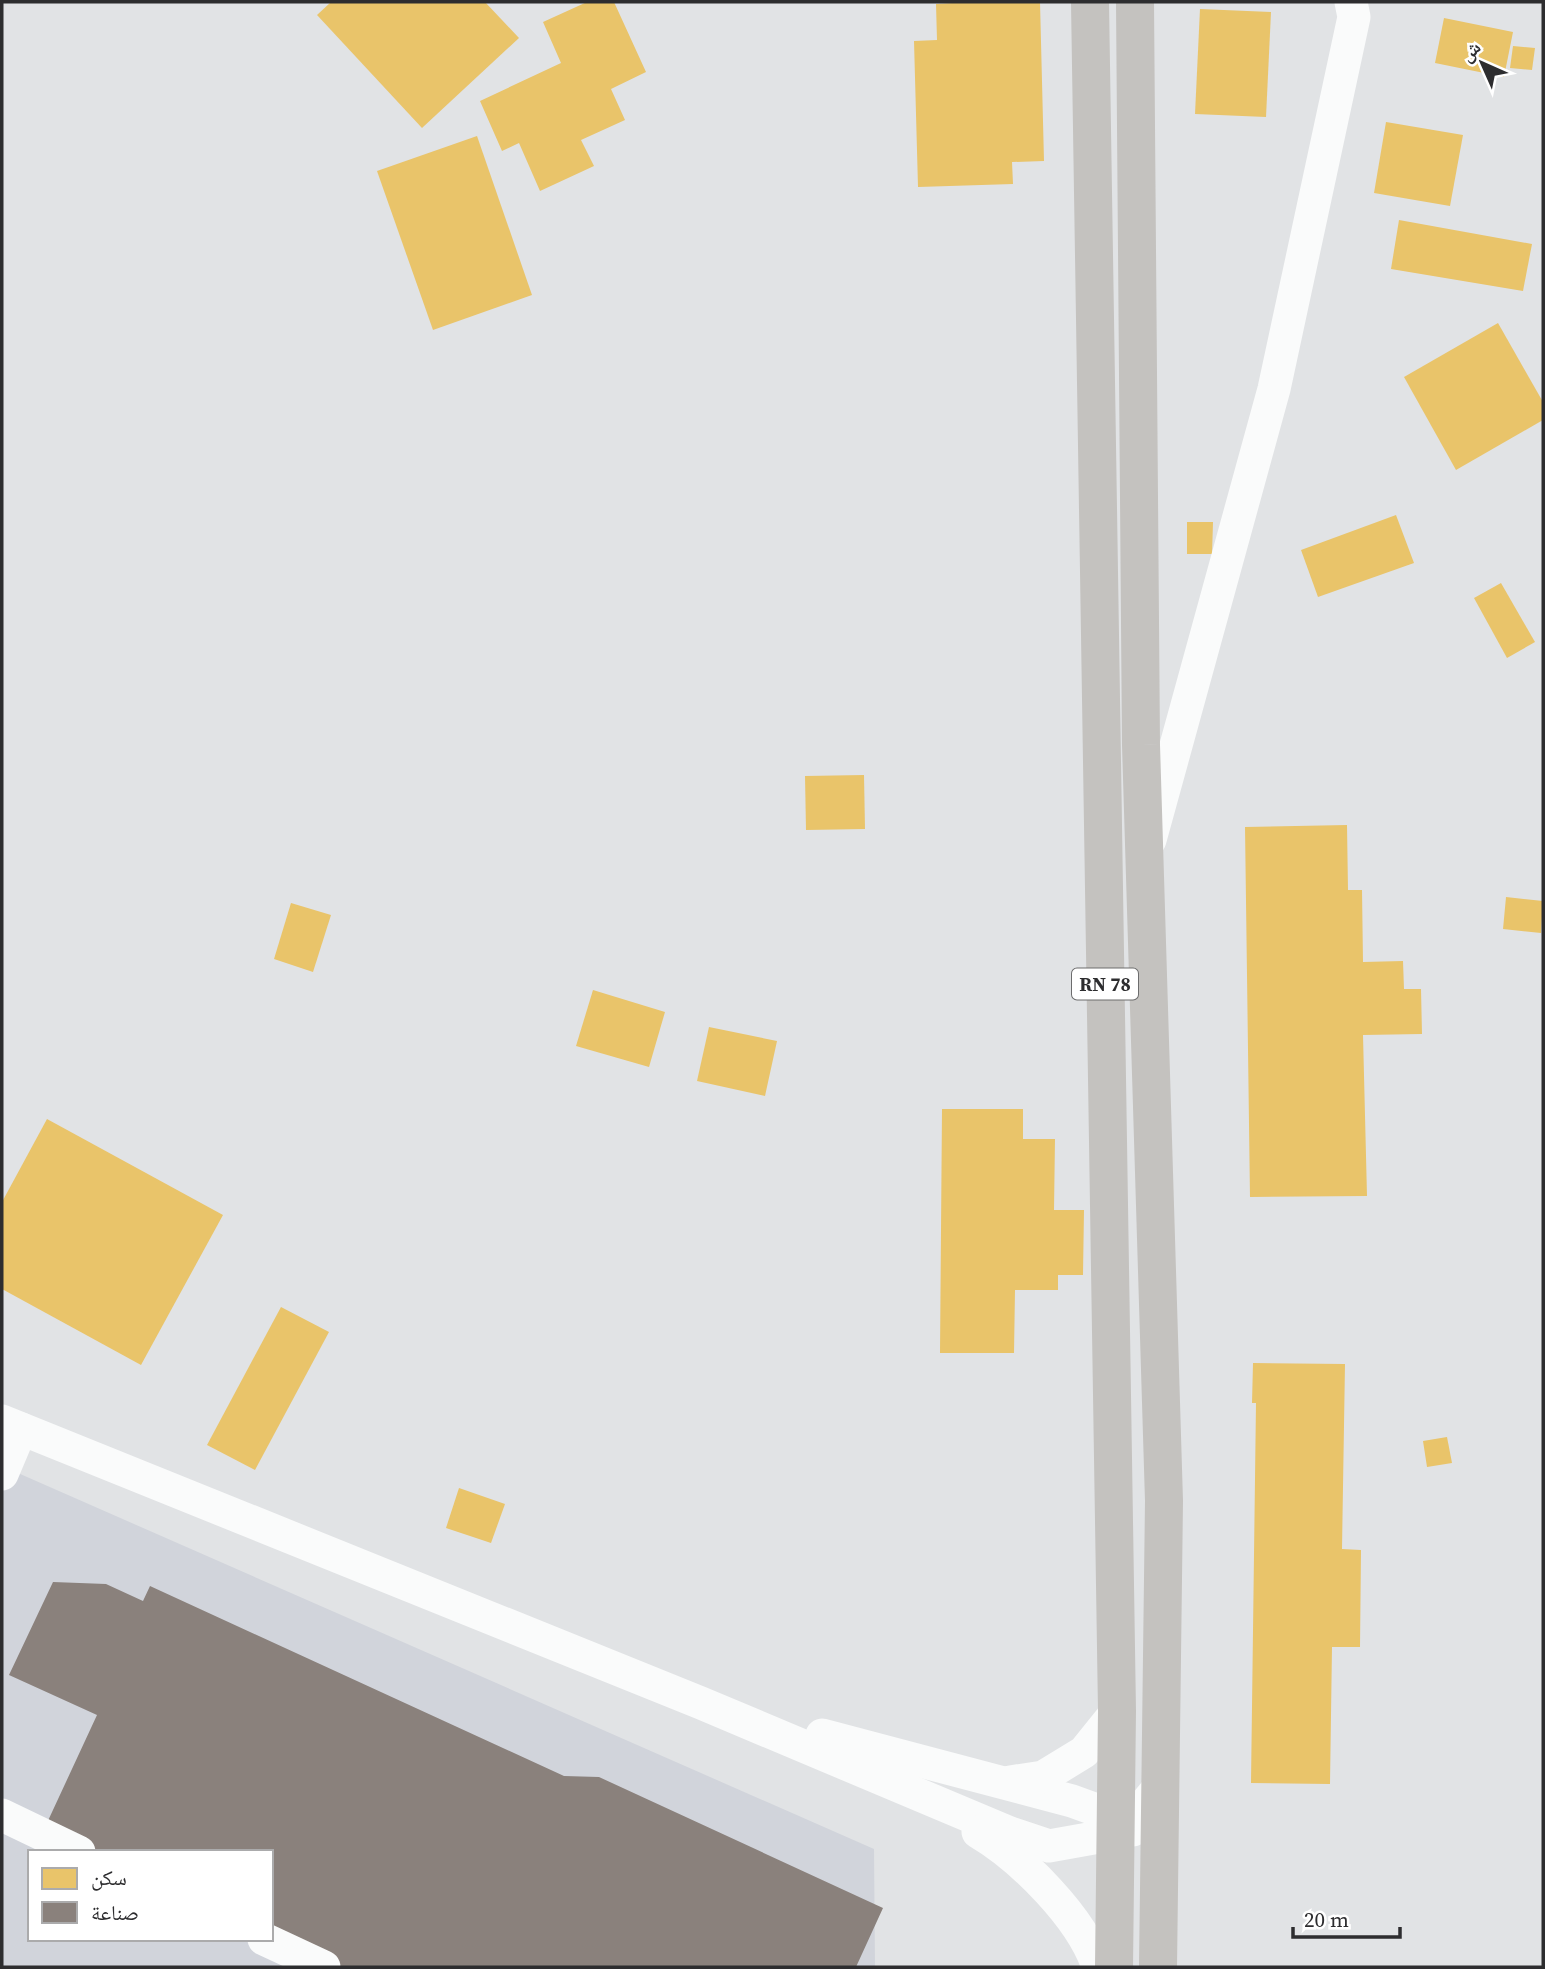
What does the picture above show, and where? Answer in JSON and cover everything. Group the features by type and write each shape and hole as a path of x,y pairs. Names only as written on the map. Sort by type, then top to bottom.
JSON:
{"main road":[{"name":"RN 78","path":"1090,2 1119,1825 1114,1967"},
{"path":"1135,2 1141,718 1164,1501 1158,1967"}],"street":[{"path":"1144,859 1274,388 1354,17 1351,2"},
{"path":"2,1474 12,1425 1049,1846 1128,1824 1159,1866"},
{"path":"701,1703 1072,1801 1119,1825"},
{"path":"1001,1783 1043,1777 1084,1752 1117,1711"},
{"path":"1119,1825 1160,1786"},
{"path":"904,1788 995,1842 1049,1891 1092,1949 1098,1967"},
{"path":"2,1815 75,1850"},
{"path":"268,1941 324,1967"}],"shaded area":[{"path":"2,1466 874,1849 875,1967 2,1967"}],"building: سكن":[{"path":"331,2 485,2 519,38 422,128 317,15"},
{"path":"587,2 614,2 646,72 611,89 625,120 581,140 594,166 540,191 519,143 502,151 480,101 561,63 543,22"},
{"path":"1040,2 1044,161 1012,162 1013,184 918,187 914,41 937,40 936,4"},
{"path":"1200,9 1271,12 1266,117 1195,114"},
{"path":"1444,18 1513,32 1504,77 1435,63"},
{"path":"1513,46 1535,48 1532,70 1510,68"},
{"path":"1386,122 1463,135 1450,206 1374,193"},
{"path":"477,136 532,295 433,330 377,171"},
{"path":"1399,220 1532,244 1523,291 1391,269"},
{"path":"1498,323 1543,402 1543,420 1456,470 1404,377"},
{"path":"1396,515 1414,563 1318,597 1301,550"},
{"path":"1187,522 1213,522 1212,554 1187,554"},
{"path":"1501,583 1535,642 1507,658 1474,598"},
{"path":"864,775 865,829 806,830 805,776"},
{"path":"1347,825 1348,890 1362,890 1363,962 1403,961 1404,989 1421,989 1422,1034 1363,1035 1367,1196 1250,1197 1245,827"},
{"path":"1506,897 1543,901 1541,933 1503,929"},
{"path":"291,903 331,915 313,972 274,959"},
{"path":"593,990 665,1012 649,1067 576,1046"},
{"path":"709,1027 777,1041 765,1096 697,1081"},
{"path":"942,1109 1023,1109 1023,1139 1055,1139 1054,1210 1084,1210 1083,1275 1058,1275 1058,1290 1015,1290 1014,1353 940,1353"},
{"path":"47,1119 223,1215 141,1365 2,1289 2,1202"},
{"path":"281,1307 329,1332 255,1470 207,1445"},
{"path":"1253,1363 1345,1364 1342,1549 1361,1550 1360,1647 1332,1647 1330,1784 1251,1783 1256,1403 1252,1403"},
{"path":"1447,1437 1452,1463 1427,1467 1423,1441"},
{"path":"459,1488 505,1504 491,1543 446,1528"}],"building: صناعة":[{"path":"53,1582 106,1584 143,1601 150,1586 564,1776 599,1777 883,1908 856,1967 322,1967 273,1940 273,1850 65,1850 40,1838 97,1715 9,1675"}]}
